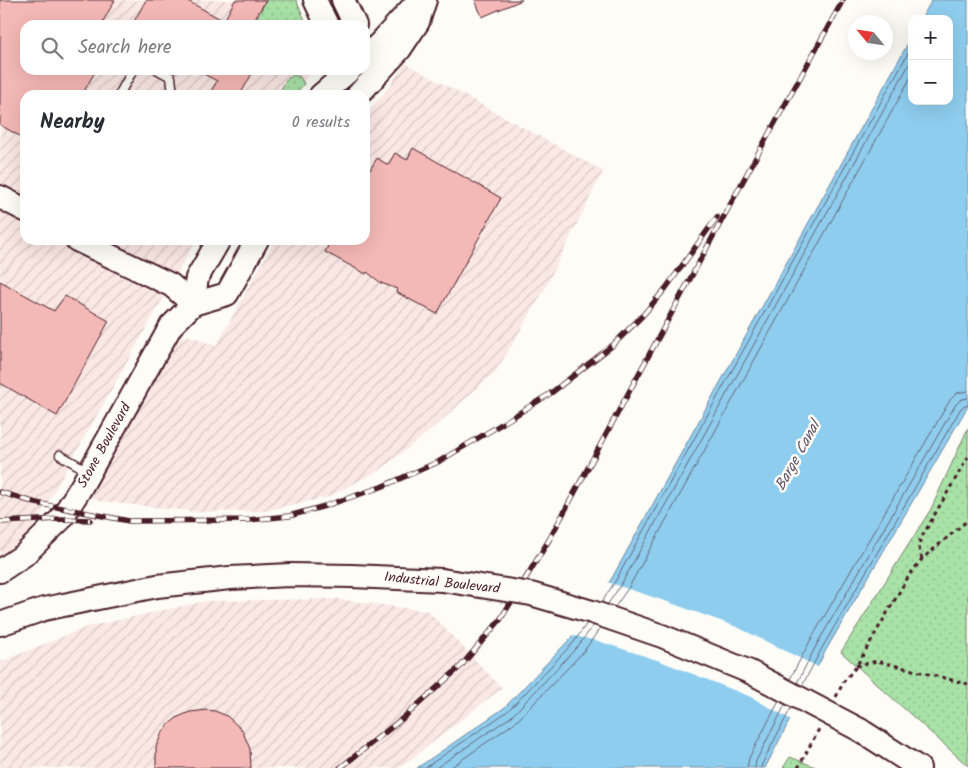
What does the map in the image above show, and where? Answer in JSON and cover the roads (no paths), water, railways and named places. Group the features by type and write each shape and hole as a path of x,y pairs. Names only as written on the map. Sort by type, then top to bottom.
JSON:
{"street":[{"path":"315,0 325,20"},
{"path":"343,0 353,20"},
{"path":"370,58 419,0"},
{"path":"370,61 400,49 418,22 425,0"},
{"path":"326,90 344,75"},
{"path":"359,90 363,75"},
{"path":"0,196 20,207"},
{"path":"91,245 171,285 193,304"},
{"path":"193,304 197,278 216,245"},
{"name":"Stone Boulevard","path":"0,571 24,555 61,519 90,472 171,326 193,304 227,294 254,245"},
{"name":"Industrial Boulevard","path":"0,624 44,609 157,586 230,578 290,574 442,580 531,594 662,636 750,672 860,730 919,768"}],"lane":[{"path":"122,90 131,75"},
{"path":"166,75 171,78 172,90"},
{"path":"60,455 90,472"}],"water":[{"name":"Barge Canal","path":"932,0 968,0 968,406 826,650 765,768 417,768 504,708 570,639 612,578 908,43 908,105 953,105 953,15 923,15"}],"railway":[{"path":"340,768 403,718 461,666 500,620 549,540 843,0"},
{"path":"0,492 36,503 129,521 248,520 289,516 381,487 438,462 495,428 551,393 613,345 643,315 666,288 717,217"},
{"path":"0,522 61,519 90,520"}]}
